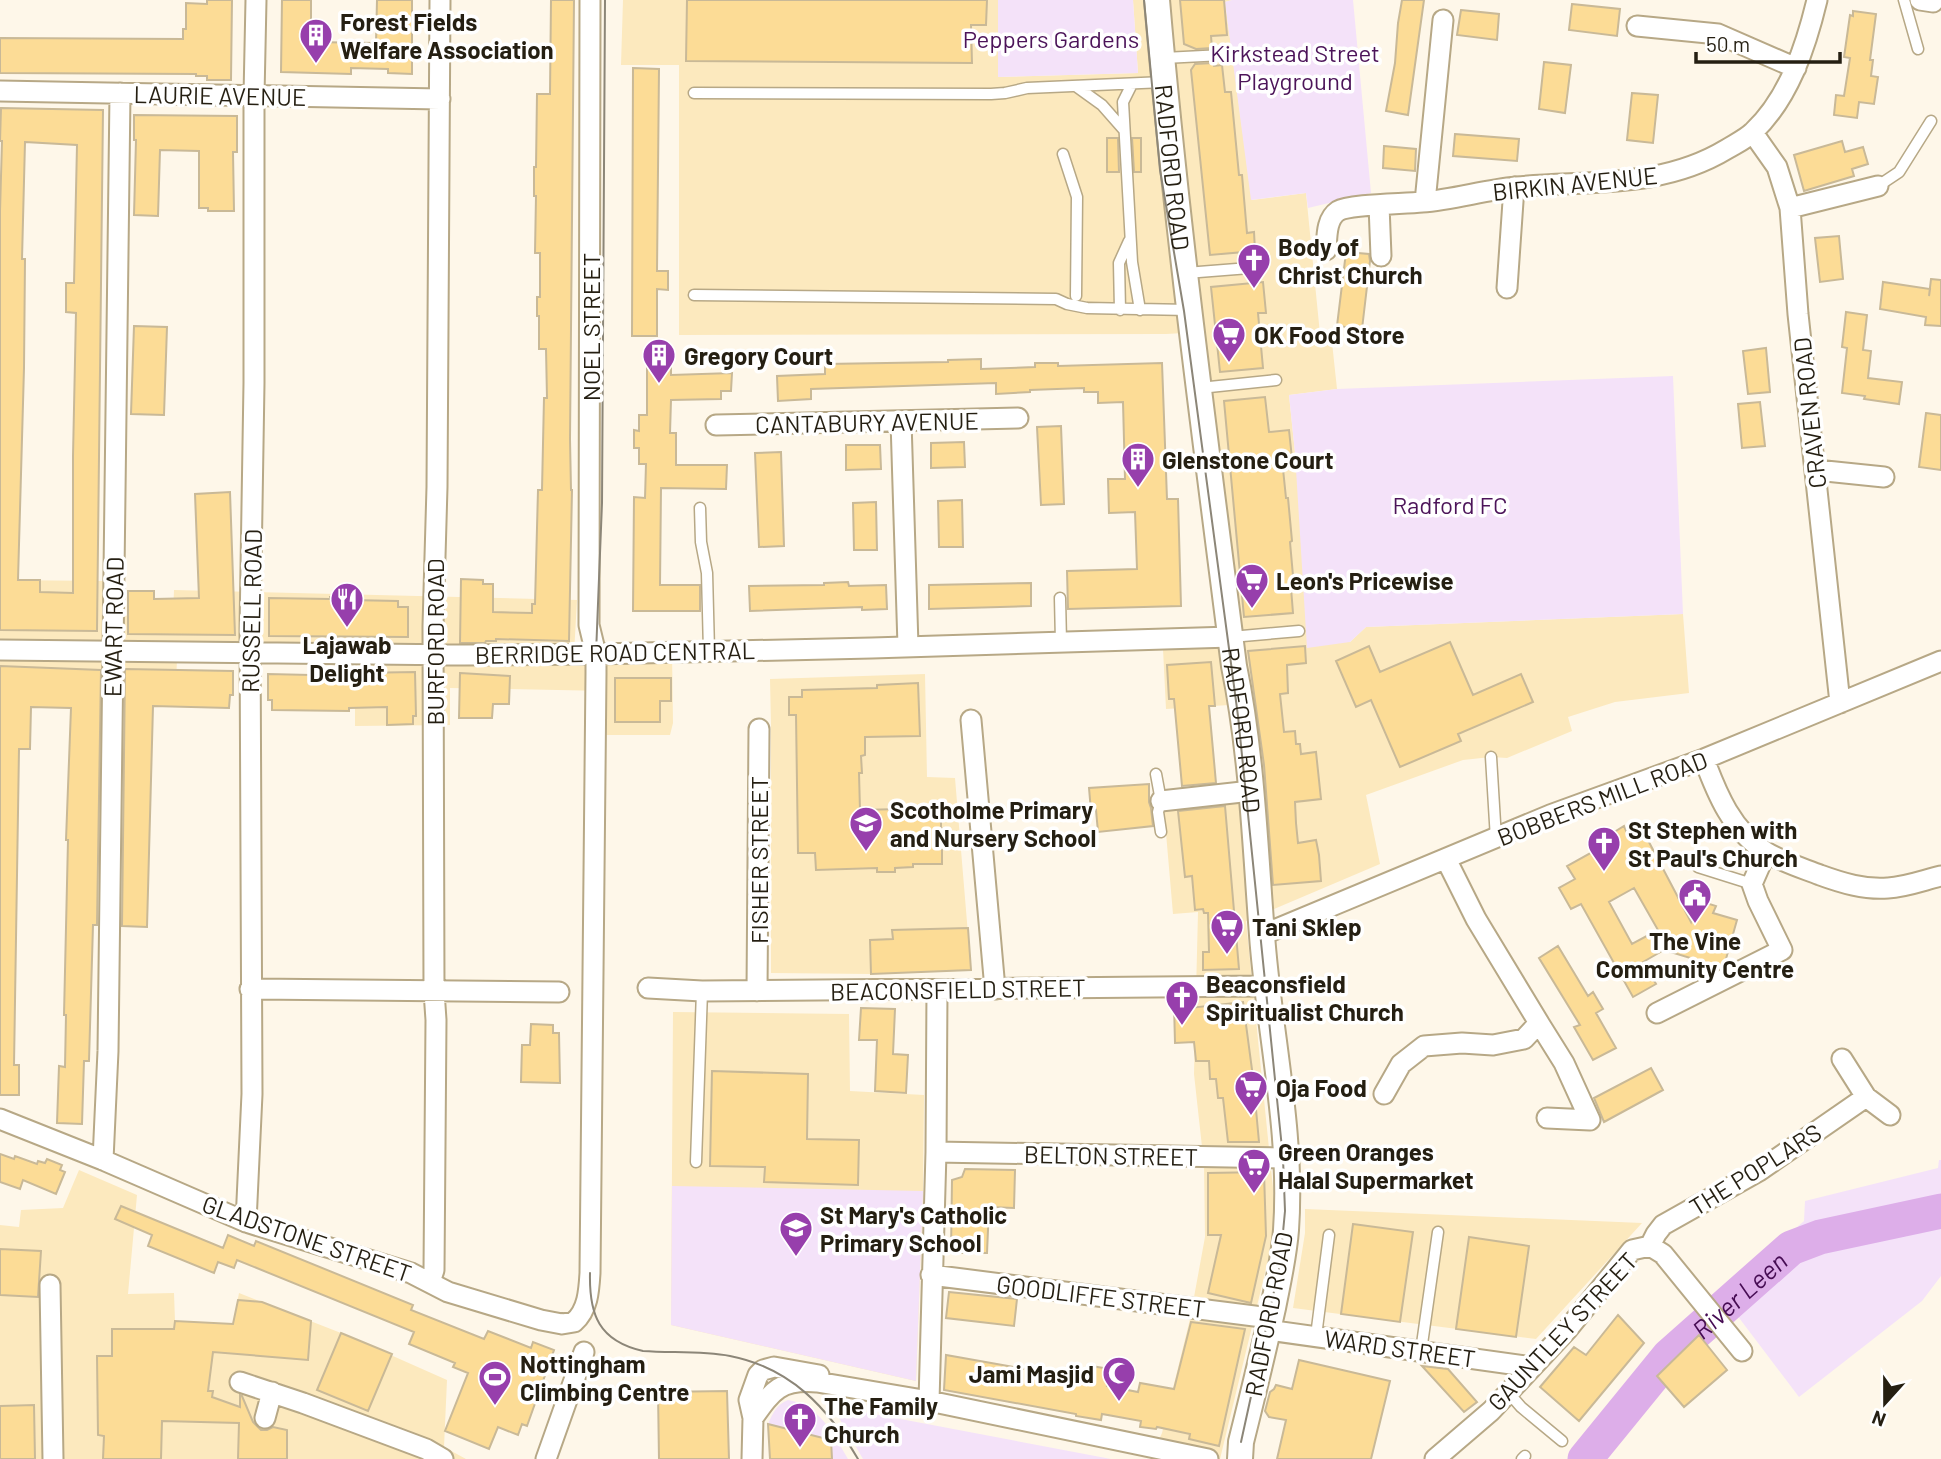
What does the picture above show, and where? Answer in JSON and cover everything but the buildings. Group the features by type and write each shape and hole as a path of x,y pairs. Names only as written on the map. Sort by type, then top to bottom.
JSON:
{"street":[{"name":"RUSSELL ROAD","path":"246,1222 252,1094 251,653 256,0"},
{"name":"BURFORD ROAD","path":"430,1282 434,1270 436,1020 433,654 440,0"},
{"name":"NOEL STREET","path":"578,1320 587,1301 590,1273 596,654 589,625 590,0"},
{"name":"RADFORD ROAD","path":"1157,0 1199,388 1240,694 1251,792 1266,984 1279,1066 1287,1158 1286,1230 1282,1259 1239,1453"},
{"name":"BIRKIN AVENUE","path":"1326,250 1329,221 1336,212 1349,207 1425,202 1514,187 1653,177 1694,166 1711,158 1753,133 1773,109 1796,68 1817,0"},
{"path":"1425,202 1443,20"},
{"path":"1637,26 1718,34 1796,68"},
{"name":"LAURIE AVENUE","path":"0,91 440,99"},
{"name":"EWART ROAD","path":"103,1160 108,1051 120,93"},
{"name":"CRAVEN ROAD","path":"1753,133 1777,167 1790,208 1798,314 1840,703"},
{"path":"1790,208 1878,186"},
{"path":"1507,288 1514,187"},
{"path":"1372,206 1381,256"},
{"name":"CANTABURY AVENUE","path":"716,425 1018,418"},
{"path":"901,421 908,646"},
{"path":"1816,470 1884,477"},
{"name":"BERRIDGE ROAD CENTRAL","path":"0,650 596,654 1231,637"},
{"name":"BOBBERS MILL ROAD","path":"1262,935 1550,815 1704,759 1941,661"},
{"path":"971,720 995,989"},
{"name":"FISHER STREET","path":"757,991 759,729"},
{"path":"1704,759 1714,788 1730,818 1751,841 1766,852 1836,881 1867,888 1890,888 1941,876"},
{"path":"1161,801 1251,792"},
{"path":"1657,1013 1782,950 1752,884 1766,852"},
{"path":"1446,859 1476,919 1564,1063 1590,1121 1546,1118"},
{"name":"BEACONSFIELD STREET","path":"648,988 702,991 937,990 1266,984"},
{"path":"250,989 559,992"},
{"path":"929,1401 936,1152 937,990"},
{"path":"1384,1094 1401,1064 1424,1046 1462,1043 1493,1045 1524,1039 1539,1023"},
{"path":"1842,1059 1866,1097 1890,1115"},
{"name":"THE POPLARS","path":"1650,1246 1663,1225 1759,1171 1866,1097"},
{"name":"GLADSTONE STREET","path":"0,1119 246,1222 411,1273 448,1292 541,1320 562,1324 578,1320"},
{"name":"BELTON STREET","path":"936,1152 1287,1158"},
{"name":"GAUNTLEY STREET","path":"1435,1459 1491,1410 1567,1330 1632,1250 1650,1246 1663,1254 1742,1351"},
{"name":"GOODLIFFE STREET","path":"931,1275 1269,1324"},
{"path":"50,1285 53,1459"},
{"name":"WARD STREET","path":"1269,1324 1316,1336 1532,1367"},
{"path":"546,1459 583,1352"},
{"path":"752,1459 753,1419 749,1405 758,1375 768,1368 781,1367 819,1375 849,1387"},
{"path":"240,1382 426,1449 443,1459"},
{"path":"753,1419 773,1392 793,1383 809,1382 929,1401 1208,1459"},
{"path":"265,1418 272,1392"}],"lane":[{"path":"1903,0 1918,49"},
{"path":"694,93 991,94 1027,88 1132,84 1163,70 1223,55"},
{"path":"1132,84 1123,102 1132,262 1140,310"},
{"path":"1077,86 1102,105 1124,130"},
{"path":"1878,186 1899,173 1931,121"},
{"path":"1063,154 1077,197 1076,296"},
{"path":"1120,310 1119,263 1131,238"},
{"path":"1186,273 1262,267"},
{"path":"694,296 1056,299 1087,308 1191,310"},
{"path":"1199,388 1276,380"},
{"path":"699,508 701,542 707,573 709,651"},
{"path":"1060,598 1061,642"},
{"path":"1231,637 1298,631"},
{"path":"1491,757 1496,839"},
{"path":"1156,774 1161,801 1158,812 1161,832"},
{"path":"1698,867 1752,884"},
{"path":"696,1162 702,991"},
{"path":"1421,1352 1438,1231"},
{"path":"1316,1336 1329,1235"},
{"path":"1508,1392 1521,1407 1562,1441"}],"shaded area":[{"path":"623,0 998,0 999,77 1138,73 1133,0 1232,0 1225,2 1252,200 1306,193 1320,334 1331,333 1337,389 1289,395 1295,453 1350,642 1366,627 1683,614 1689,693 1615,702 1568,717 1572,731 1507,758 1463,760 1366,795 1380,864 1246,921 1275,1208 1271,1248 1220,1459 1150,1459 1162,1433 1190,1319 1205,1237 1204,1165 1194,1074 1198,912 1173,914 1164,810 1256,801 1245,704 1166,709 1163,649 1240,646 1203,332 679,335 679,65 621,65"},
{"path":"0,580 105,581 105,616 173,615 174,590 577,600 574,654 672,653 673,723 670,735 606,735 607,691 450,688 450,725 355,726 355,661 177,659 176,684 107,681 106,686 0,683"},
{"name":"Scotholme Primary and Nursery School","path":"925,674 927,777 955,778 971,970 871,974 771,973 770,679"},
{"name":"St Mary's Catholic Primary School","path":"673,1012 849,1014 850,1091 924,1095 916,1381 671,1325"},
{"path":"79,1170 137,1195 128,1294 174,1293 175,1321 233,1324 239,1293 341,1333 447,1380 444,1447 466,1459 0,1459 0,1225 19,1227 21,1210 63,1208"},
{"path":"1305,1209 1642,1223 1536,1339 1293,1308 1305,1233"}],"green space":[{"name":"Peppers Gardens","path":"998,0 1133,0 1138,73 998,77"},
{"name":"Kirkstead Street Playground","path":"1353,0 1371,193 1308,208 1306,193 1251,200 1225,2"},
{"name":"Radford FC","path":"1673,376 1683,614 1366,627 1350,642 1307,648 1289,395 1337,389"},
{"path":"1939,1160 1941,1276 1922,1301 1799,1397 1721,1294 1804,1221 1805,1201 1938,1168"},
{"path":"672,1186 923,1191 916,1381 671,1325"},
{"path":"788,1400 817,1414 831,1430 848,1459 832,1459 831,1440 768,1424 778,1407"},
{"path":"832,1406 1111,1459 863,1459"}],"waterway":[{"name":"River Leen","path":"1585,1459 1669,1356 1791,1248 1820,1237 1941,1211"}],"tram line":[{"path":"596,654 602,503 605,0"},
{"path":"1144,0 1160,170 1184,311 1238,716 1283,1158 1285,1211 1280,1264 1241,1442"},
{"path":"590,1273 595,1314 607,1333 616,1340 643,1351 730,1356 772,1370 806,1393 820,1407 858,1459"}],"place":[{"name":"Forest Fields Welfare Association","path":"316,65"},
{"name":"Body of Christ Church","path":"1254,290"},
{"name":"OK Food Store","path":"1229,364"},
{"name":"Gregory Court","path":"659,385"},
{"name":"Glenstone Court","path":"1138,489"},
{"name":"Leon's Pricewise","path":"1252,610"},
{"name":"Lajawab Delight","path":"347,629"},
{"name":"Scotholme Primary and Nursery School","path":"866,853"},
{"name":"St Stephen with St Paul's Church","path":"1604,873"},
{"name":"The Vine Community Centre","path":"1695,925"},
{"name":"Tani Sklep","path":"1227,956"},
{"name":"Beaconsfield Spiritualist Church","path":"1182,1027"},
{"name":"Oja Food","path":"1251,1117"},
{"name":"Green Oranges Halal Supermarket","path":"1254,1195"},
{"name":"St Mary's Catholic Primary School","path":"796,1258"},
{"name":"Jami Masjid","path":"1119,1403"},
{"name":"Nottingham Climbing Centre","path":"495,1407"},
{"name":"The Family Church","path":"800,1449"}]}
